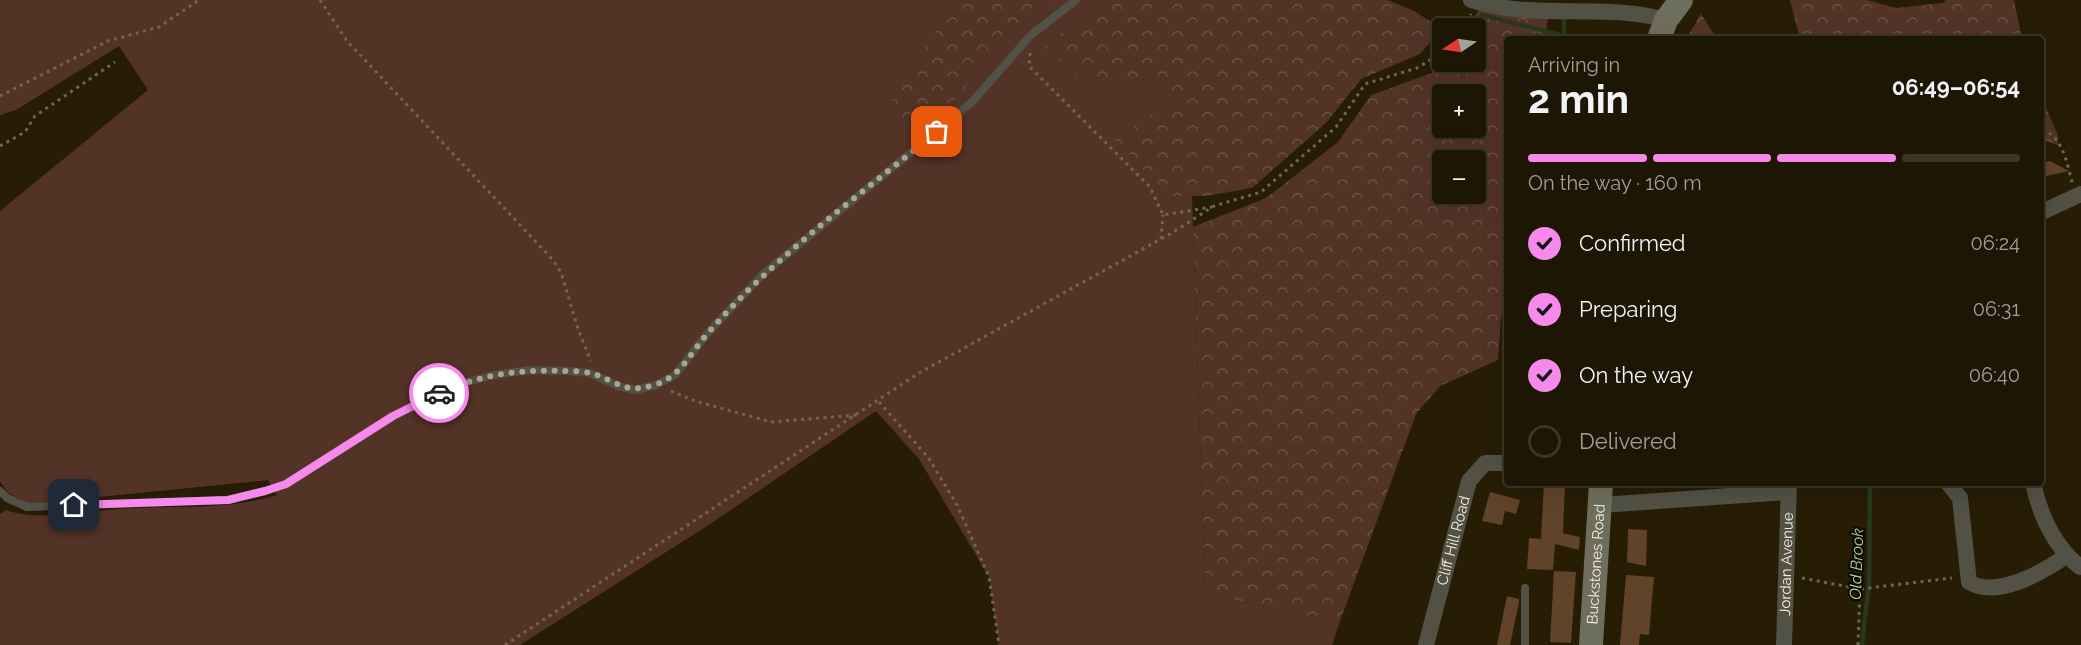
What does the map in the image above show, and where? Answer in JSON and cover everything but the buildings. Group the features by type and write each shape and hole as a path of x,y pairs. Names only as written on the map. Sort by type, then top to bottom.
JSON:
{"main road":[{"path":"1662,29 1681,0"},
{"name":"Buckstones Road","path":"1591,645 1601,494"}],"street":[{"path":"1471,0 1554,12 1648,15 1662,29"},
{"path":"2044,211 2080,194"},
{"name":"Cliff Hill Road","path":"1426,645 1469,481 1485,463 1504,463"},
{"path":"1950,486 1960,498 1969,582 1978,587 2030,579 2066,556"},
{"path":"2034,486 2039,511 2066,556 2080,567"},
{"path":"1601,494 1788,488"},
{"name":"Jordan Avenue","path":"1784,645 1788,488"}],"lane":[{"path":"0,491 7,498 27,507 228,500 286,484 393,416 459,384 494,375 529,370 593,374 618,386 636,390 656,385 675,375 707,334 762,275 972,104 1031,35 1076,0"},
{"path":"1525,588 1525,645"}],"path":[{"path":"0,96 108,40 159,27 199,0"},
{"path":"320,0 347,41 552,259 561,272 571,297 578,329 593,365 593,374"},
{"path":"1031,35 1029,66 1150,187 1163,215 1161,239"},
{"path":"1163,215 1214,206 1261,192 1336,127 1365,84 1417,68 1432,59"},
{"path":"0,146 25,132 35,116 115,62"},
{"path":"2044,130 2062,147 2080,194"},
{"path":"505,645 879,402 919,373 1161,239 1214,206"},
{"path":"656,385 695,401 771,422 859,414"},
{"path":"879,402 928,457 957,505 989,577 999,645"},
{"path":"1785,574 1860,589 1959,577 1969,582"},
{"path":"1858,645 1860,589"}],"green space":[{"path":"0,0 1303,0 1191,166 1205,593 1339,624 1332,645 999,645 989,577 919,459 876,411 710,524 520,645 0,645 0,514 6,510 32,515 62,515 121,509 219,505 277,495 268,480 29,504 8,493 0,481 0,211 148,90 119,46 16,110 0,115"},
{"path":"956,0 1062,0 1027,24 982,68 946,109 911,128 887,108"},
{"path":"1108,0 1388,0 1414,11 1432,23 1432,40 1420,54 1361,79 1326,123 1252,188 1206,196 1169,196 1115,140 1177,97 1154,80 1085,81 1044,46"},
{"path":"1790,0 1867,0 1896,8 1943,3 1946,0 2014,0 2021,36 1799,36"},
{"path":"1481,8 1548,17 1545,36 1504,36 1504,310 1501,317 1498,360 1440,386 1416,414 1339,624 1205,593 1193,227 1266,198 1338,142 1371,95 1432,73 1486,72 1486,18 1473,18"},
{"path":"1701,14 1715,36 1688,36"},
{"path":"2044,103 2058,136 2058,145 2044,141"}],"waterway":[{"name":"Old Brook","path":"1482,15 1564,36"},
{"path":"1564,16 1564,34"},
{"name":"Old Brook","path":"1862,645 1869,583 1870,486"}],"way so far":[{"path":"439,393 459,384 494,375 529,370 590,373 618,386 636,390 656,385 675,375 707,334 762,275 937,132"}],"route":[{"path":"74,505 228,500 265,491 286,484 393,416 439,393"}]}
